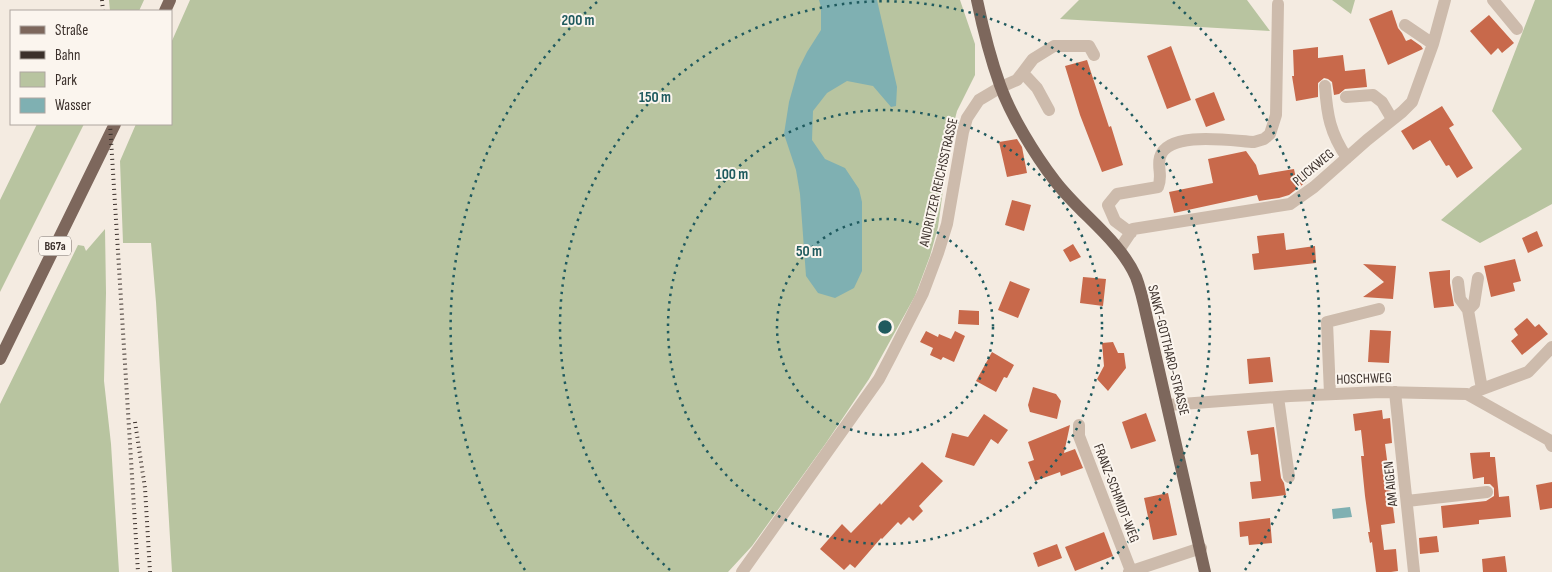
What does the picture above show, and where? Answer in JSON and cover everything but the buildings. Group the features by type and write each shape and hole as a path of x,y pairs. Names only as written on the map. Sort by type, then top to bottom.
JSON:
{"main road":[{"path":"976,0 987,44 1001,86"},
{"name":"SANKT-GOTTHARD-STRASSE","path":"1001,86 1015,117 1040,160 1069,198 1119,250 1136,277 1168,405 1205,572"},
{"name":"B67a","path":"0,359 115,125"}],"street":[{"name":"PLICKWEG","path":"1130,233 1133,229 1290,204 1314,187 1412,102 1433,44 1445,0"},
{"path":"1494,0 1517,29"},
{"path":"1119,250 1130,233 1115,220 1108,205 1117,194 1158,187 1161,180 1159,169 1160,156 1165,148 1171,144 1200,139 1254,142 1264,139 1270,134 1276,114 1278,4"},
{"path":"1405,25 1433,44"},
{"name":"ANDRITZER REICHSSTRASSE","path":"742,572 879,379 923,293 947,224 967,118 979,100 1001,86 1017,80 1033,59 1054,46 1088,46 1094,55"},
{"path":"1023,73 1037,88 1049,110"},
{"path":"1325,86 1331,129 1337,143 1347,158"},
{"path":"1346,97 1373,95 1382,102 1392,119"},
{"path":"1468,310 1474,304 1478,278"},
{"path":"1458,282 1460,300 1468,310 1482,389"},
{"path":"1330,394 1327,322 1379,309"},
{"path":"1467,394 1528,372 1552,347"},
{"name":"HOSCHWEG","path":"1168,405 1330,394 1395,392 1467,394 1551,442"},
{"name":"AM AIGEN","path":"1395,392 1414,572"},
{"path":"1278,397 1289,477"},
{"name":"FRANZ-SCHMIDT-WEG","path":"1079,425 1079,436 1130,572 1201,548"},
{"path":"1407,501 1488,492"}],"green space":[{"path":"109,0 144,0 139,10 110,10"},
{"path":"190,0 960,0 975,44 975,75 957,111 950,138 938,227 930,256 915,296 869,379 826,443 752,546 728,572 172,572 151,243 123,243 120,161 136,125 172,125 172,41"},
{"path":"1079,0 1247,0 1270,31 1060,19"},
{"path":"1332,0 1355,0 1351,14"},
{"path":"1535,0 1552,0 1552,204 1480,243 1441,220 1522,149 1492,111"},
{"path":"37,125 84,125 0,292 0,200"},
{"path":"105,229 104,381 111,444 119,572 0,572 0,404 78,245 84,246 86,251"}],"water":[{"path":"819,0 877,0 897,87 896,106 891,107 873,86 847,81 827,93 813,111 812,140 825,159 845,168 859,189 862,202 862,271 854,288 835,298 818,293 806,276 800,194 796,170 784,134 789,102 798,70 821,30 821,7"},
{"path":"1350,507 1352,517 1333,519 1332,509"}],"railway":[{"path":"102,0 103,10"},
{"path":"110,125 138,572"},
{"path":"135,422 145,488 150,572"}]}
